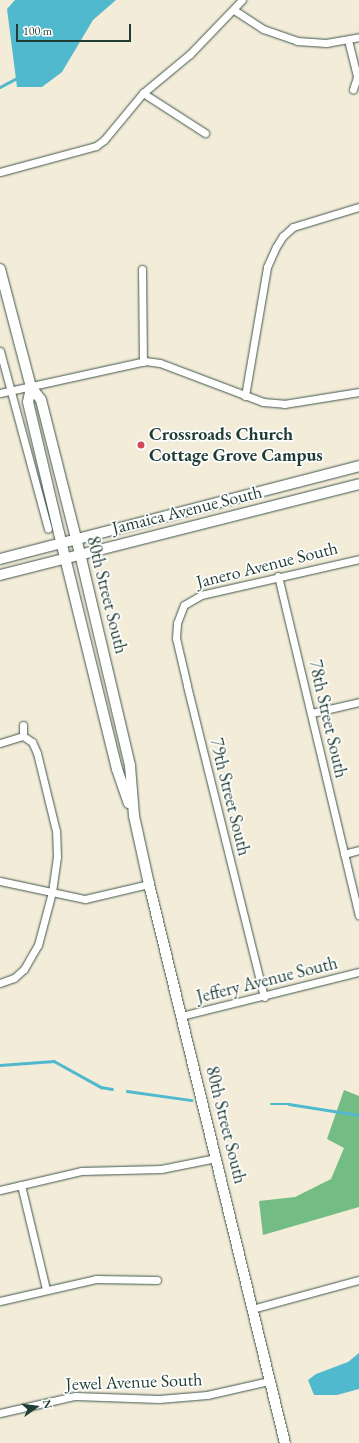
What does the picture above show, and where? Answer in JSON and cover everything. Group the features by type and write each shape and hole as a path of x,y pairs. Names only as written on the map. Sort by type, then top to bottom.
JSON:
{"main road":[{"name":"80th Street South","path":"0,269 31,388 40,400 80,554 130,766 134,816"},
{"name":"80th Street South","path":"31,388 28,402 117,769 134,816 149,884 285,1443"},
{"name":"Jamaica Avenue South","path":"0,559 359,466"},
{"name":"Jamaica Avenue South","path":"0,575 359,484"}],"street":[{"path":"0,172 96,146 104,140 143,93 190,54 242,0"},
{"path":"234,10 263,29 297,41 307,43 348,40 359,37"},
{"path":"348,40 357,77 353,89"},
{"path":"143,93 205,133"},
{"path":"246,396 267,267 276,247 283,236 293,228 359,207"},
{"path":"142,269 143,362"},
{"path":"0,351 9,392 48,529"},
{"path":"0,393 31,388 143,362 160,363 246,396 284,404 359,392"},
{"name":"Janero Avenue South","path":"184,605 201,595 359,558"},
{"name":"78th Street South","path":"278,576 312,713 359,915"},
{"name":"79th Street South","path":"184,605 176,623 176,638 264,997"},
{"path":"312,713 359,702"},
{"path":"23,725 23,736"},
{"path":"0,743 23,736"},
{"path":"0,983 14,978 30,961 38,945 52,892 57,857 56,831 37,753 32,742 23,736"},
{"path":"344,854 359,850"},
{"path":"0,881 85,899 149,884"},
{"name":"Jeffery Avenue South","path":"181,1016 264,997 359,972"},
{"path":"0,1190 81,1171 161,1169 216,1158"},
{"path":"21,1185 46,1289"},
{"path":"0,1301 46,1289 96,1280 158,1280"},
{"path":"252,1309 359,1280"},
{"name":"Jewel Avenue South","path":"0,1413 75,1396 159,1399 207,1395 269,1381"}],"green space":[{"path":"344,1090 359,1096 359,1207 263,1235 259,1201 295,1197 331,1179 344,1148 327,1139"}],"water":[{"path":"15,0 116,0 93,20 62,72 42,87 17,87 7,9"},
{"path":"359,1353 359,1389 337,1395 314,1395 308,1380 316,1374 348,1362"}],"waterway":[{"path":"0,87 17,78"},
{"path":"0,1065 54,1061 101,1087 112,1089"},
{"path":"127,1091 191,1100"},
{"path":"271,1104 289,1104 359,1115"}],"place":[{"name":"Crossroads Church Cottage Grove Campus","path":"141,445"}]}
